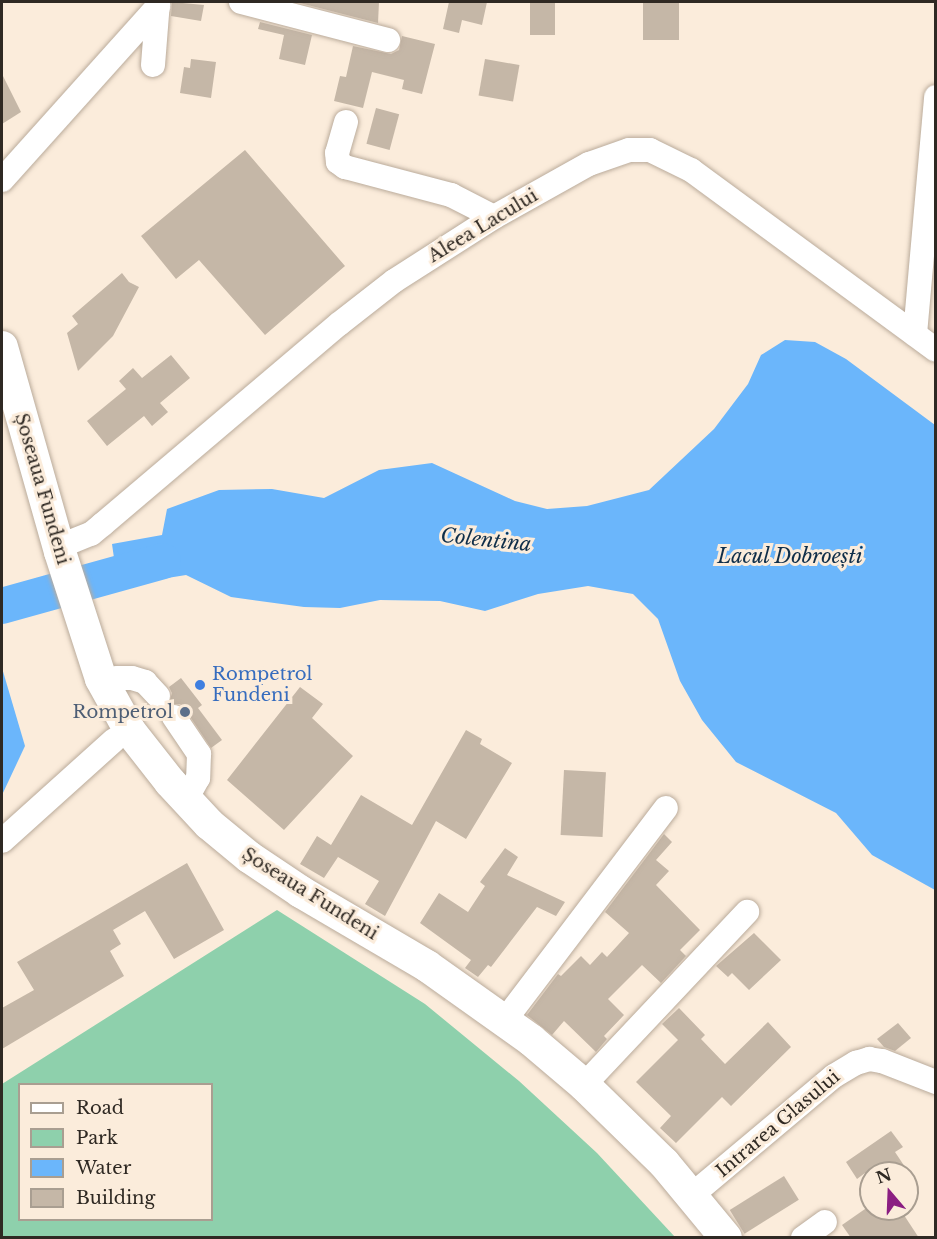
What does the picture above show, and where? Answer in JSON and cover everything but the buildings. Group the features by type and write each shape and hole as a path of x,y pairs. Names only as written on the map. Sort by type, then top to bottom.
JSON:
{"main road":[{"name":"Șoseaua Fundeni","path":"2,347 53,551"},
{"name":"Șoseaua Fundeni","path":"2,411 53,551 96,683 186,800 222,836 271,873 427,966 505,1020 584,1085 692,1195 726,1238"},
{"name":"Șoseaua Fundeni","path":"96,683 96,712 114,740 175,816 207,848 256,885 442,999 519,1056 572,1100 626,1153 672,1200 702,1238"}],"street":[{"path":"241,2 388,40"},
{"path":"153,65 158,4"},
{"path":"2,180 158,4"},
{"path":"915,334 936,97"},
{"path":"346,122 337,153 338,162 345,166 451,195 494,217"},
{"name":"Aleea Lacului","path":"53,551 91,534 339,324 394,281 494,217 610,155 629,150 650,150 691,170 936,349"},
{"path":"96,683 117,678 132,678 144,682 158,696"},
{"path":"174,717 199,754 198,778 186,800"},
{"path":"2,841 114,740"},
{"path":"505,1020 666,808"},
{"path":"584,1085 747,912"},
{"name":"Intrarea Glasului","path":"692,1195 834,1076 856,1063 869,1059 882,1060 936,1082"},
{"path":"803,1238 825,1222"}],"green space":[{"path":"277,910 425,1004 519,1081 597,1153 675,1237 2,1237 2,1084"}],"water":[{"name":"Lacul Dobroești","path":"785,340 815,342 846,359 935,425 935,890 872,855 836,813 736,762 702,720 680,681 658,619 633,594 588,586 538,594 485,611 440,601 380,600 340,608 304,607 231,597 186,575 118,586 112,544 162,535 167,509 219,490 272,489 324,498 379,470 432,463 515,501 547,509 587,506 649,490 714,429 748,384 761,355"},
{"path":"2,668 25,746 2,795"}],"waterway":[{"name":"Colentina","path":"2,606 163,561"}],"place":[{"name":"Rompetrol Fundeni","path":"200,685"},
{"name":"Rompetrol","path":"185,712"}]}
